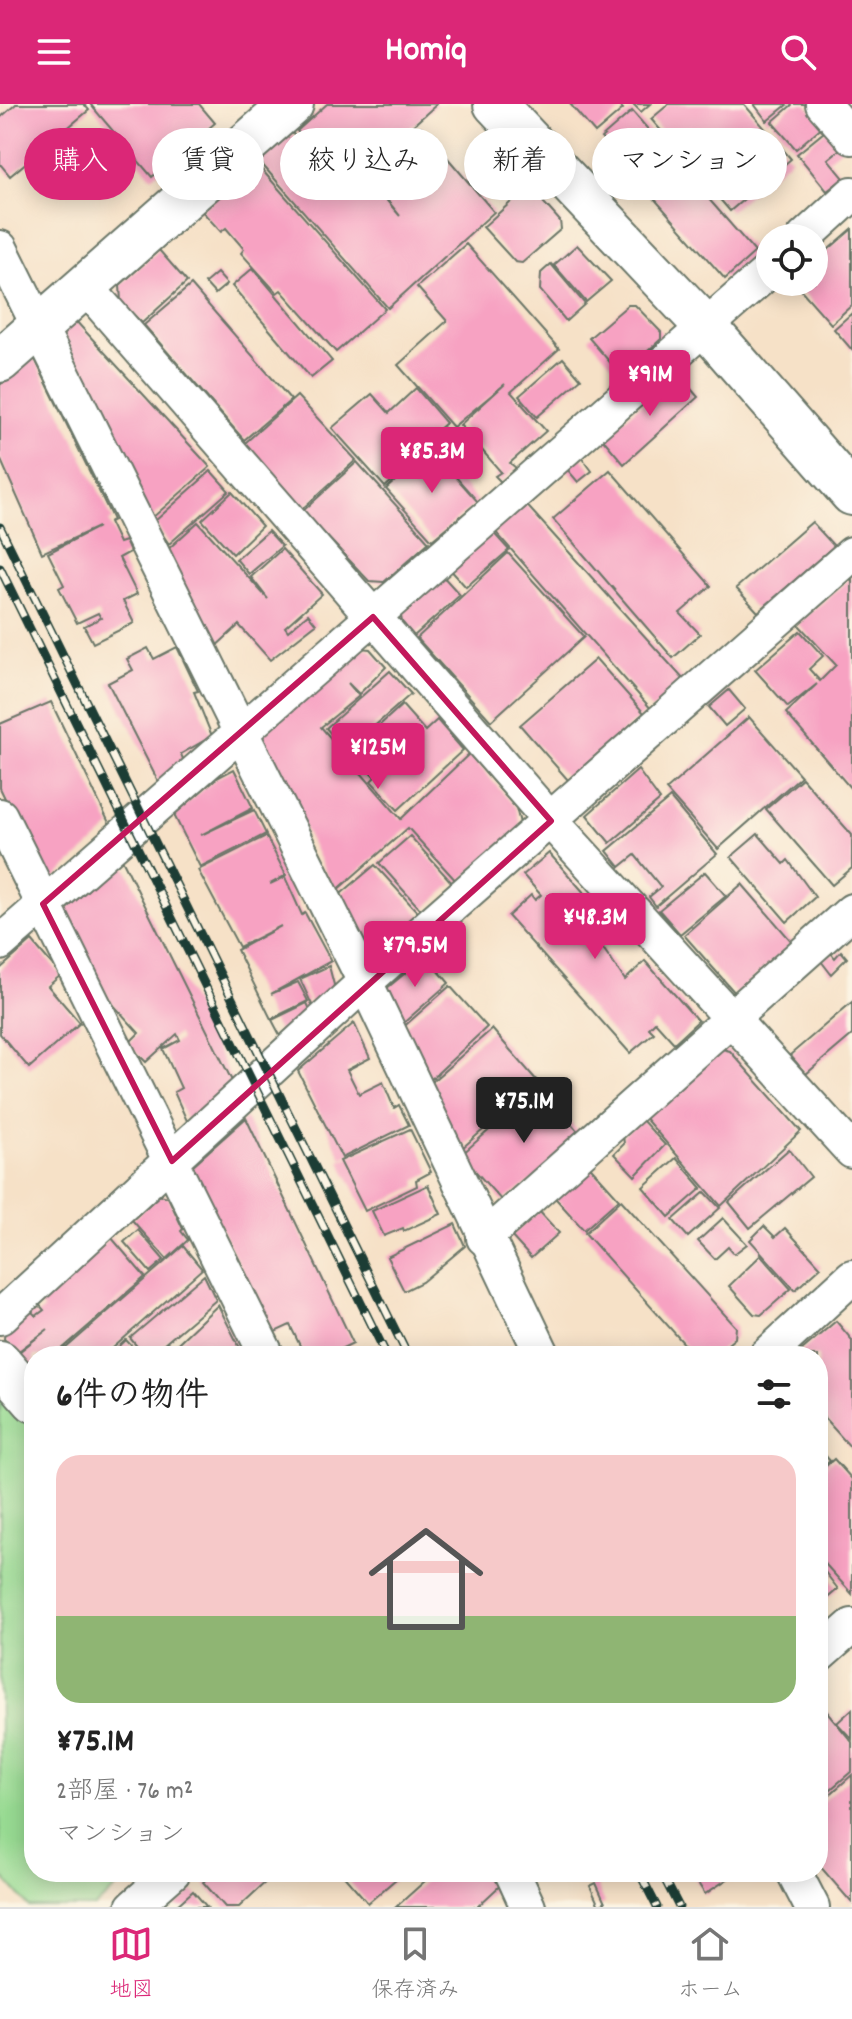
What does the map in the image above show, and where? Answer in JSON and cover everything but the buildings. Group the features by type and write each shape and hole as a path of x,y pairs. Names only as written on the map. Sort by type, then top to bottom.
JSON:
{"street":[{"path":"0,361 292,104"},
{"path":"495,104 707,328 852,494"},
{"path":"823,104 852,137"},
{"path":"819,224 852,194"},
{"path":"0,248 365,982 484,1238 538,1346"},
{"path":"0,943 756,283"},
{"path":"86,287 551,821 852,1151"},
{"path":"0,1317 365,982 852,554"},
{"path":"0,816 262,1346"},
{"path":"484,1238 852,911"},
{"path":"777,1346 852,1277"},
{"path":"0,1362 24,1390"},
{"path":"828,1647 852,1626"},
{"path":"133,1907 162,1882"},
{"path":"517,1882 528,1907"},
{"path":"799,1882 812,1907"}],"highlighted area":[{"path":"373,617 551,821 172,1161 43,904"}],"green space":[{"path":"0,1391 24,1419 24,1882 123,1882 95,1907 29,1907 0,1873"}],"railway":[{"path":"0,527 403,1346"},
{"path":"0,568 382,1346"},
{"path":"644,1882 657,1907"},
{"path":"666,1882 679,1907"}]}
